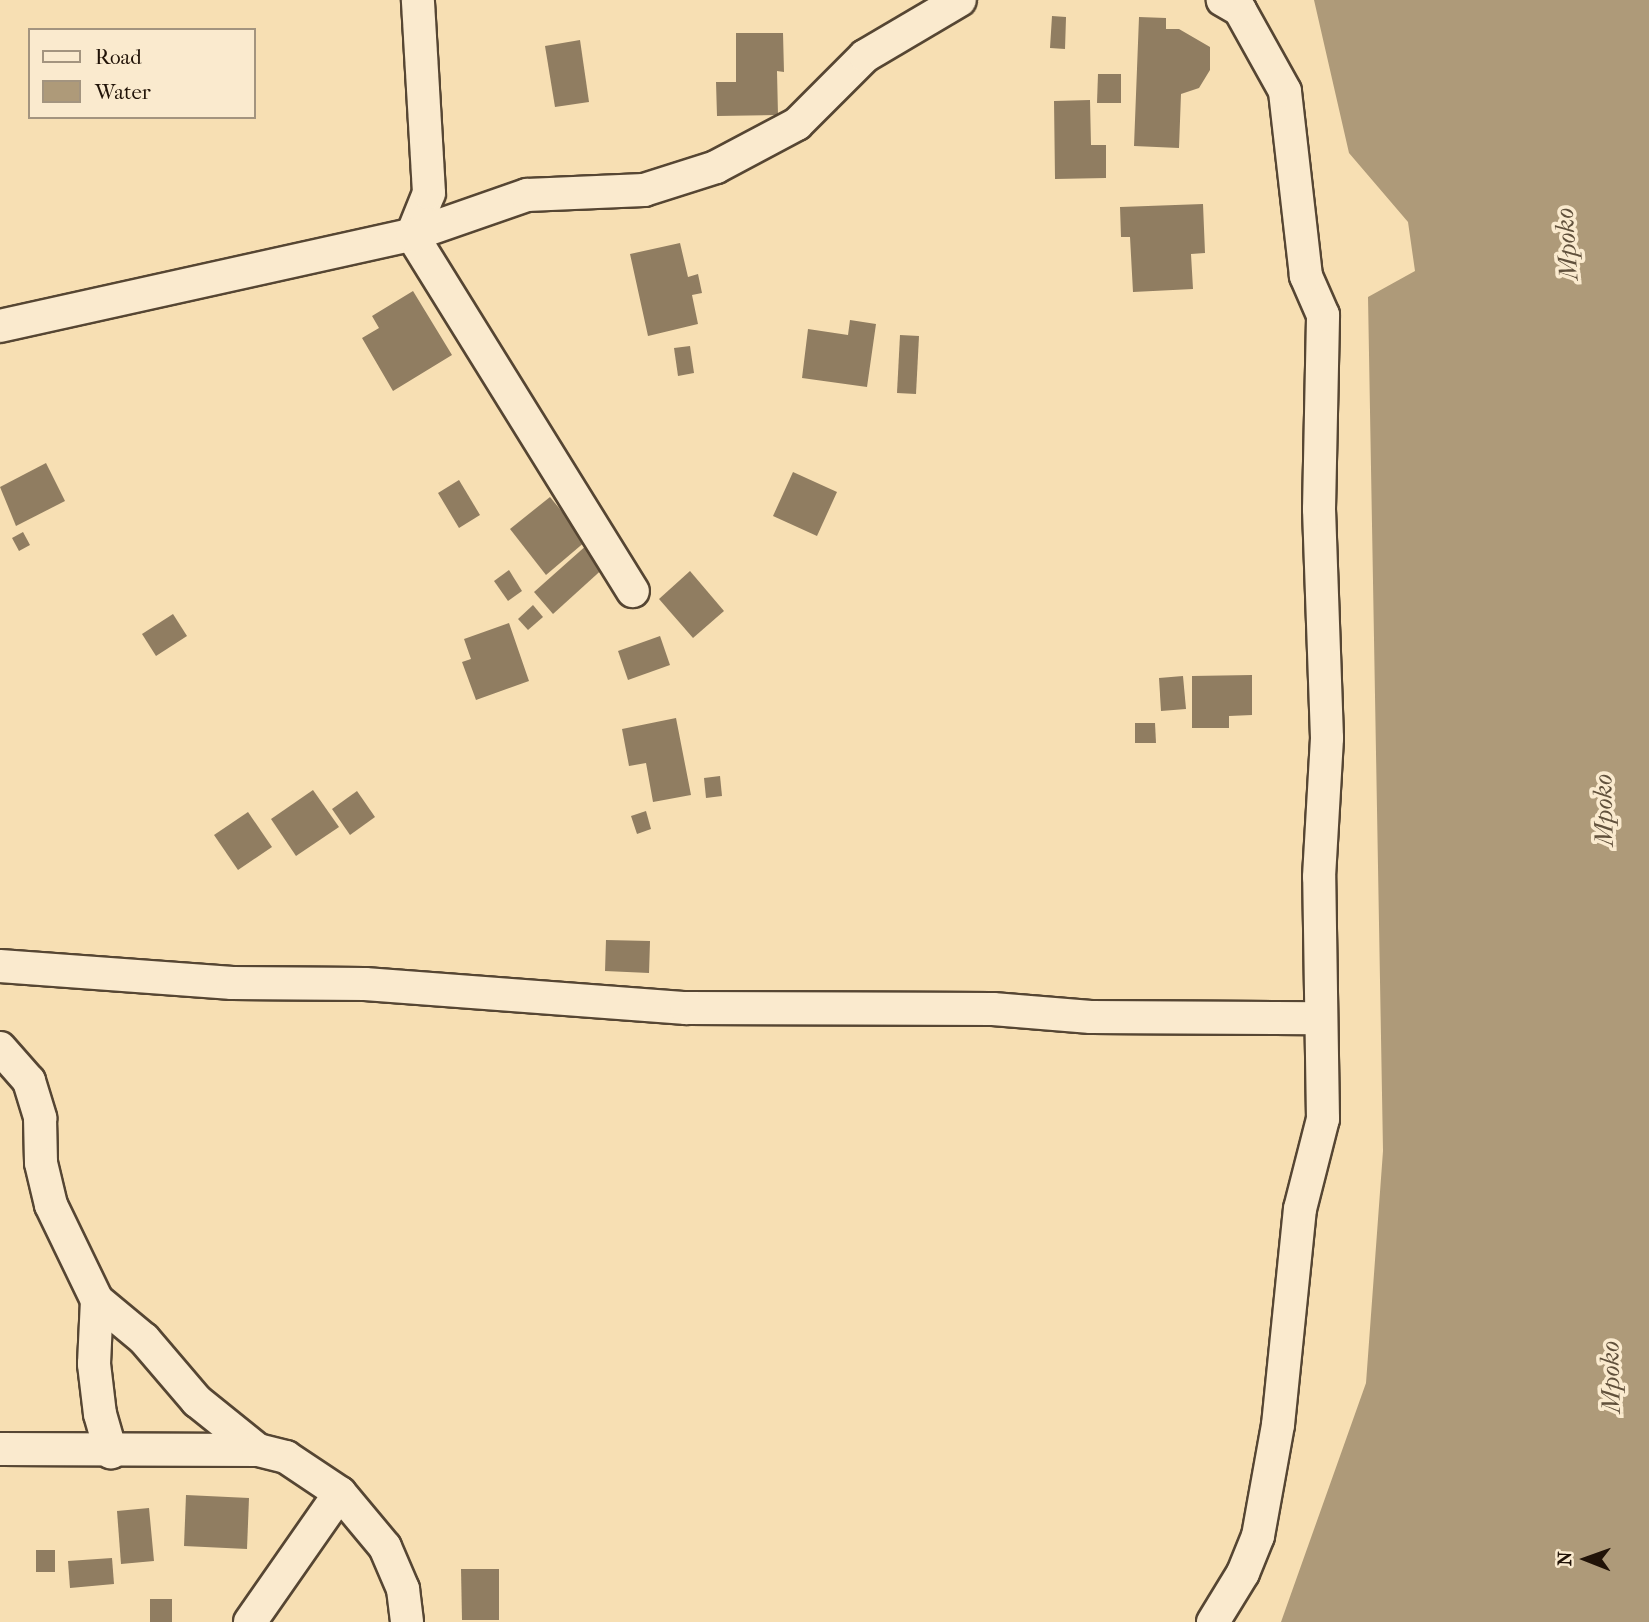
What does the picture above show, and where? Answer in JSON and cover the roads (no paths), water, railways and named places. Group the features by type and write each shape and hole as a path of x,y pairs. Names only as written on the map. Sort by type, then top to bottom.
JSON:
{"street":[{"path":"412,235 429,193 418,0"},
{"path":"0,326 412,235 527,195 644,190 716,167 797,124 865,56 960,0"},
{"path":"1213,1622 1243,1573 1258,1536 1278,1425 1300,1209 1323,1119 1319,877 1327,738 1320,509 1323,315 1306,276 1285,91 1240,10 1223,0"},
{"path":"412,235 633,591"},
{"path":"0,966 232,983 365,984 686,1008 993,1009 1091,1017 1320,1018"},
{"path":"0,1048 29,1081 40,1118 41,1163 51,1205 97,1300 144,1339 197,1401 258,1450"},
{"path":"97,1300 94,1364 100,1414 111,1452"},
{"path":"0,1449 111,1452 258,1450 286,1457 340,1493 393,1562 407,1622"},
{"path":"250,1622 340,1493"}],"water":[{"name":"Mpoko","path":"1314,0 1649,0 1649,1622 1281,1622 1366,1383 1383,1151 1368,297 1415,271 1408,222 1349,153"}]}
